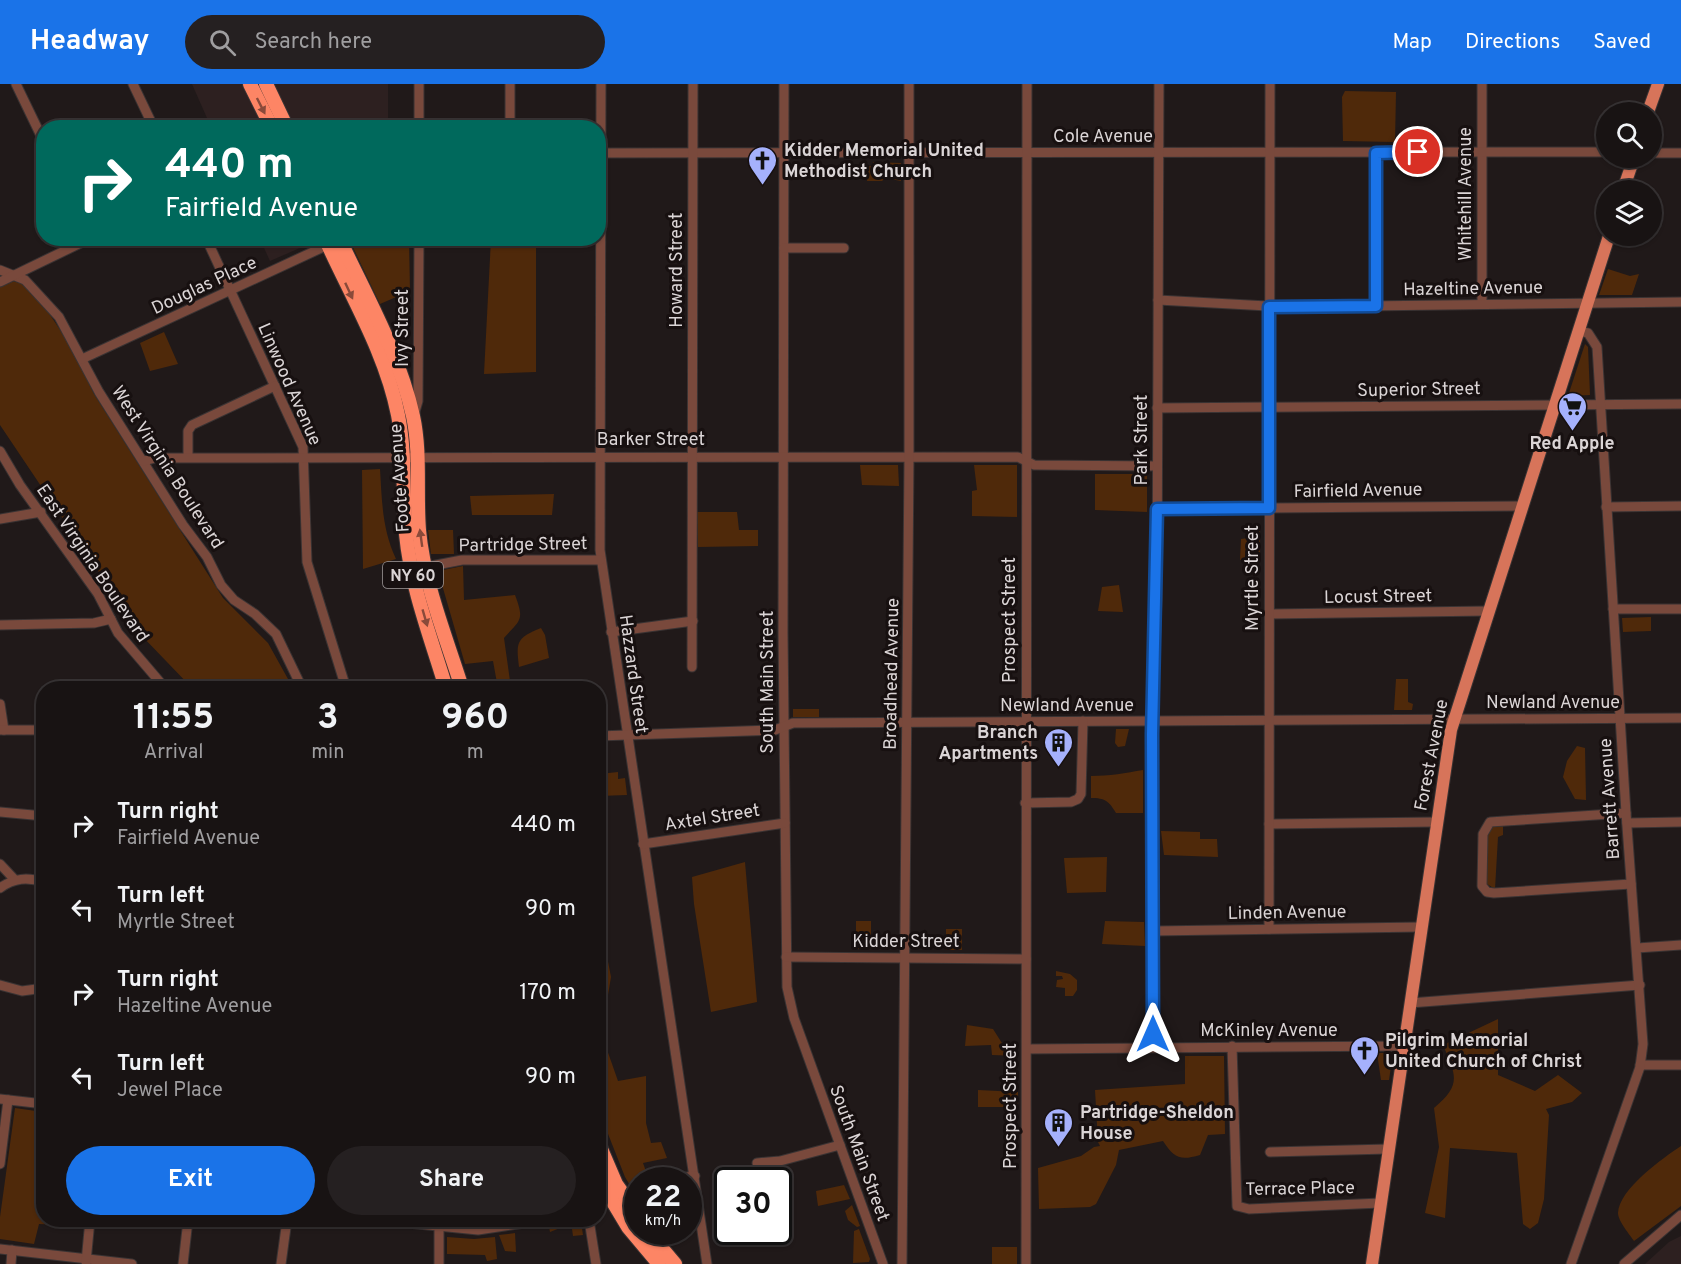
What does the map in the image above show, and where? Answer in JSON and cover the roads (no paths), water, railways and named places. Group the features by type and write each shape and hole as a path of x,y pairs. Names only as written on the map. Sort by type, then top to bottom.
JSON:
{"highway":[{"path":"250,84 268,120"},
{"path":"266,84 283,120"},
{"name":"Foote Avenue","path":"335,246 390,383 404,457 406,534 459,681"},
{"name":"Foote Avenue","path":"336,246 390,347 413,418 418,456 418,568 444,681"},
{"path":"606,1161 624,1195"},
{"path":"606,1190 628,1227 659,1264"},
{"path":"659,1245 675,1264"}],"main road":[{"path":"1652,102 1658,84"},
{"name":"Forest Avenue","path":"1372,1264 1436,822 1454,718 1606,246"}],"street":[{"path":"16,84 36,125"},
{"path":"134,84 150,120"},
{"path":"419,84 419,120"},
{"path":"510,84 510,120"},
{"name":"Hazzard Street","path":"600,120 601,84"},
{"name":"Howard Street","path":"692,667 693,84"},
{"name":"South Main Street","path":"784,84 783,727 786,957 791,1008 883,1264"},
{"name":"Broadhead Avenue","path":"902,1264 909,458 909,84"},
{"name":"Prospect Street","path":"1026,1264 1027,84"},
{"name":"Park Street","path":"1153,1047 1153,721 1157,509 1159,84"},
{"name":"Myrtle Street","path":"1269,929 1270,84"},
{"name":"Whitehill Avenue","path":"1482,84 1482,304"},
{"name":"Cole Avenue","path":"606,153 1596,152"},
{"path":"1376,153 1376,306"},
{"path":"1662,153 1681,153"},
{"path":"0,282 75,246"},
{"name":"Linwood Avenue","path":"210,246 301,440 305,457 306,556 344,681"},
{"name":"Douglas Place","path":"82,360 231,291 321,246"},
{"name":"Ivy Street","path":"413,418 418,401 419,246"},
{"name":"Hazzard Street","path":"599,246 600,560 693,1167"},
{"path":"784,248 844,248"},
{"name":"West Virginia Boulevard","path":"0,270 16,274 36,289 49,304 67,329 82,360 183,525 211,562 226,592 266,623 276,634 299,681"},
{"name":"Hazeltine Avenue","path":"1158,300 1269,307 1681,302"},
{"name":"Barrett Avenue","path":"1571,1264 1640,1065 1643,1044 1598,404 1596,347 1593,338 1579,331"},
{"path":"188,458 188,431 192,425 275,386"},
{"name":"Superior Street","path":"1157,408 1556,403 1681,404"},
{"name":"East Virginia Boulevard","path":"0,451 98,594 126,644 159,681"},
{"name":"Barker Street","path":"144,461 151,458 418,456 1018,457 1034,465 1157,466"},
{"name":"Fairfield Avenue","path":"1157,509 1522,506"},
{"path":"1606,507 1681,506"},
{"path":"0,519 42,513"},
{"name":"Partridge Street","path":"418,568 462,560 600,560"},
{"path":"1613,609 1681,609"},
{"name":"Locust Street","path":"1269,614 1488,611"},
{"path":"0,625 83,624 111,619"},
{"path":"611,632 693,621"},
{"path":"0,704 2,730 36,730"},
{"name":"Newland Avenue","path":"606,736 775,730 793,723 1681,718"},
{"path":"1025,803 1071,802 1078,799 1081,790 1083,721"},
{"path":"0,813 36,815"},
{"path":"1631,884 1487,892 1482,886 1482,834 1487,825 1494,820 1626,818 1681,822"},
{"path":"1269,824 1436,822"},
{"name":"Axtel Street","path":"643,844 785,823"},
{"path":"0,864 15,880"},
{"path":"0,888 15,880 27,878 36,880"},
{"name":"Linden Avenue","path":"1153,931 1421,927"},
{"path":"1637,948 1681,945"},
{"name":"Kidder Street","path":"786,957 1026,959"},
{"path":"1410,1003 1640,985"},
{"path":"1,987 22,991 36,989"},
{"name":"Terrace Place","path":"1232,1046 1237,1206 1249,1209 1380,1203"},
{"name":"McKinley Avenue","path":"1027,1049 1403,1046"},
{"path":"1640,1065 1681,1065"},
{"path":"0,1164 4,1099 36,1103"},
{"path":"757,1163 780,1161 840,1144"},
{"path":"1270,1152 1388,1149"},
{"path":"1624,1264 1681,1215"},
{"path":"86,1261 89,1227"},
{"path":"183,1264 187,1227"},
{"path":"281,1264 286,1227"},
{"path":"439,1264 439,1227 478,1230 498,1227"},
{"path":"591,1227 596,1264"},
{"name":"Hazzard Street","path":"702,1230 707,1264"},
{"path":"0,1249 86,1261 132,1264"},
{"path":"11,1264 12,1250"}],"place":[{"name":"Kidder Memorial United Methodist Church","path":"763,186"},
{"name":"Red Apple","path":"1572,432"},
{"name":"Branch Apartments","path":"1059,768"},
{"name":"Pilgrim Memorial United Church of Christ","path":"1364,1076"},
{"name":"Partridge-Sheldon House","path":"1059,1148"}]}
